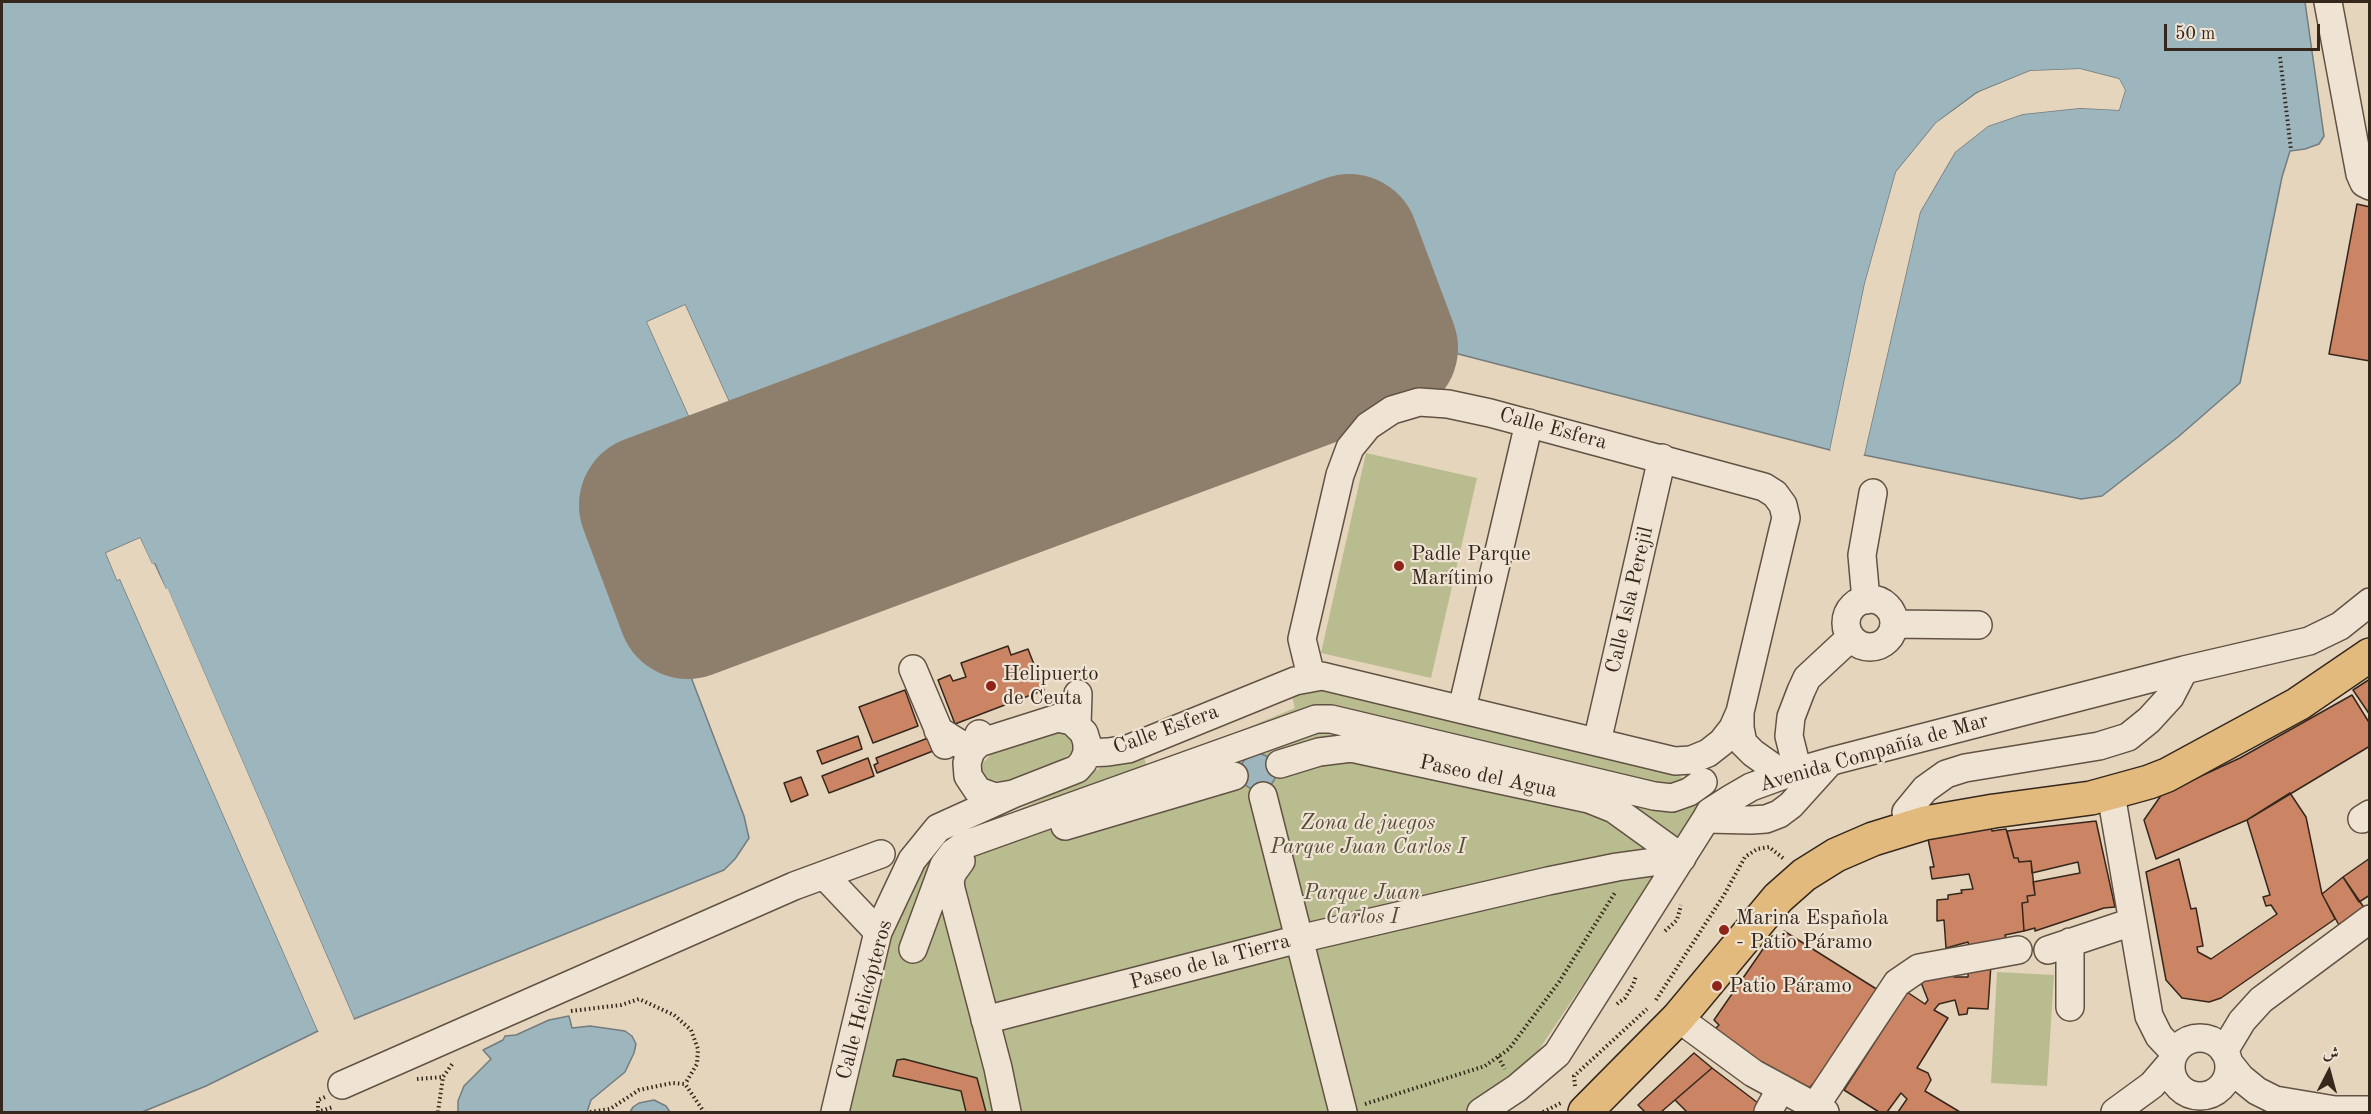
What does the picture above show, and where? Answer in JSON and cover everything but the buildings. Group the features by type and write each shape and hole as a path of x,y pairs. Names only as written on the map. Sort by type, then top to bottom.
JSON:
{"main road":[{"path":"1576,1103 1660,1009 1804,875 1836,855 1873,840 1925,824 1994,811 2111,794 2167,775 2298,704 2361,660"},
{"path":"1836,855 1855,834 1878,819 1962,798 2104,783 2136,775 2165,762 2311,679 2361,660"}],"street":[{"path":"2328,2 2360,174 2364,183 2370,186"},
{"name":"Calle Esfera","path":"1087,753 1108,753 1128,749 1311,676 1332,678 1675,761 1697,771 1708,753 1722,742 1733,728 1740,712 1784,530 1786,518 1783,505 1775,494 1764,487 1528,423 1448,404 1419,402 1392,410 1368,426 1350,448 1340,476 1302,639 1311,676"},
{"path":"1462,709 1528,423"},
{"name":"Calle Isla Perejil","path":"1597,742 1662,458"},
{"path":"1866,600 1862,555 1873,493"},
{"path":"1866,600 1882,603 1888,608 1894,624 1888,639 1881,645 1864,647 1850,638 1845,623 1847,614 1858,602 1866,600"},
{"name":"Avenida Compañía de Mar","path":"1481,1113 1517,1088 1557,1054 1708,816 1751,788 1830,762 2184,669 2309,641 2340,626 2370,602"},
{"path":"1894,624 1978,625"},
{"path":"1791,774 1791,717 1801,691 1807,678 1850,638"},
{"path":"913,669 938,730 969,768"},
{"path":"1906,812 1925,789 1946,774 1965,768 2098,746 2128,737 2149,720 2170,697 2184,669"},
{"path":"1078,694 1068,722 1084,733 1087,753"},
{"name":"Calle Helicópteros","path":"835,1113 878,932 912,860 938,828 969,768 979,732 987,726 1041,707 1051,710 1068,722"},
{"name":"Calle Esfera","path":"1740,712 1743,743 1753,753 1791,774"},
{"path":"913,949 944,865 952,853 964,845 1316,719 1331,719 1654,796 1672,798 1689,792 1697,771"},
{"name":"Paseo del Agua","path":"1280,764 1319,752 1352,748 1589,799 1614,809 1682,858"},
{"path":"1254,749 1270,752 1280,764 1279,784 1263,796 1255,796 1238,787 1234,776 1235,765 1240,756 1254,749"},
{"name":"Calle Helicópteros","path":"938,828 1013,794 1077,769 1087,753"},
{"path":"1697,771 1708,816 1766,819 1779,814 1791,805 1830,762"},
{"name":"Calle Helicópteros","path":"969,768 978,791 994,797 1013,794"},
{"path":"1007,1113 998,1068 951,889 950,880 953,872 965,856 1234,776"},
{"path":"2111,794 2149,1016 2172,1058 2171,1073 2193,1104 2220,1087 2225,1080 2227,1057 2242,1021 2261,1000 2370,919"},
{"path":"1263,796 1343,1112"},
{"path":"342,1085 794,886 881,854"},
{"name":"Paseo de la Tierra","path":"985,1020 1299,939 1548,881 1682,858"},
{"path":"824,875 878,932"},
{"path":"2070,1007 2059,946 2133,921"},
{"path":"1660,1009 1753,1072 1820,1110 1897,983 1919,968 2018,950"},
{"path":"2115,1113 2152,1085 2189,1039 2199,1037 2218,1044 2241,1078 2257,1091 2275,1100 2335,1110 2370,1110"},
{"path":"1768,1113 1781,1088"}],"path":[{"path":"2280,57 2290,150"},
{"path":"1543,1113 1576,1103 1574,1076 1660,1009 1745,857 1757,849 1769,847 1804,875"},
{"path":"1343,1112 1485,1066 1509,1049 1559,982 1632,865"},
{"path":"570,1011 621,1005 639,999 674,1015 691,1030 698,1049 697,1064 685,1084"},
{"path":"438,1113 443,1077 456,1058"},
{"path":"590,1113 610,1109 639,1089 663,1083 685,1084"},
{"path":"685,1084 704,1113"}],"green space":[{"name":"Padle Parque Marítimo","path":"1366,453 1477,478 1431,678 1321,653"},
{"name":"Parque Juan Carlos I","path":"1330,684 1662,765 1695,785 1702,802 1672,851 1508,1096 1475,1112 850,1112 898,913 935,848 1074,784 1111,761 1142,753 1148,769 1295,708 1292,697 1296,692"},
{"path":"1063,728 1076,738 1074,751 1063,759 1003,782 988,779 983,774 981,765 993,752"},
{"path":"1997,972 2054,975 2047,1086 1991,1083"}],"water":[{"path":"2,2 2305,2 2324,136 2319,144 2290,151 2282,177 2240,383 2178,437 2102,496 2081,499 1864,455 1920,212 1955,152 1988,126 2023,114 2080,108 2119,110 2125,90 2119,79 2080,69 2030,71 1976,93 1936,123 1896,172 1865,283 1830,450 1408,341 1364,228 1356,224 750,448 685,305 647,322 711,465 627,496 625,504 744,816 749,838 735,859 724,870 354,1019 168,590 155,564 152,565 140,538 106,553 117,580 120,579 318,1031 206,1086 142,1112 2,1112"},
{"path":"1258,754 1271,759 1276,772 1271,785 1258,790 1245,785 1240,772 1245,759"},
{"path":"569,1016 572,1028 590,1026 625,1031 632,1036 636,1044 625,1072 591,1100 587,1112 458,1112 458,1101 464,1086 491,1059 483,1050 503,1040 505,1036 516,1035 549,1020"},
{"path":"654,1100 666,1106 670,1112 630,1112 639,1103"}],"pier":[{"path":"2080,69 2119,79 2125,90 2119,110 2080,108 2023,114 1988,126 1955,152 1920,212 1864,455 1861,454 1917,211 1953,150 1986,124 2023,111 2080,105 2117,107 2122,90 2117,82 2080,72 2031,74 1977,96 1938,126 1898,174 1868,284 1833,450 1830,450 1865,283 1896,172 1936,123 1979,92 2030,71"},
{"path":"685,305 750,448 747,450 684,309 651,323 714,464 711,465 647,322"},
{"path":"140,538 152,564 168,589 354,1019 352,1020 166,593 153,568 149,566 139,542 110,555 119,576 123,578 321,1030 318,1031 120,579 117,580 106,553"}],"runway":[{"path":"1349,244 1388,348 688,609 649,505 1349,244"}],"place":[{"name":"Padle Parque Marítimo","path":"1399,566"},
{"name":"Helipuerto de Ceuta","path":"991,686"},
{"name":"Marina Española - Patio Páramo","path":"1724,930"},
{"name":"Patio Páramo","path":"1717,986"}],"park label":[{"name":"Zona de juegos Parque Juan Carlos I","path":"1368,835"}]}
